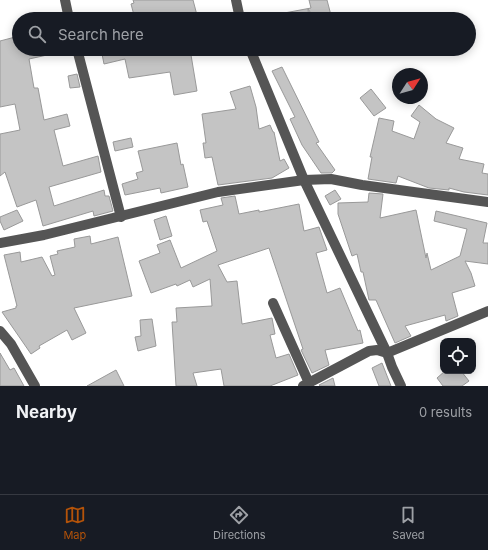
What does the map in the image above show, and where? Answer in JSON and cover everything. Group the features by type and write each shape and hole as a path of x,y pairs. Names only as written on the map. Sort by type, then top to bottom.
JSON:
{"street":[{"path":"64,0 68,12"},
{"path":"236,0 239,12"},
{"path":"79,56 121,217"},
{"path":"253,56 304,180 387,353 401,386"},
{"path":"0,243 44,235 121,217 218,192 304,180 330,179 362,185 488,202"},
{"path":"273,303 306,384 369,351 377,350 387,353 488,311"},
{"path":"0,331 11,344 35,386"}],"building":[{"path":"133,0 193,0 196,12 133,12 131,4 134,3"},
{"path":"309,0 327,0 330,12 310,12 308,9 308,12 290,12 311,8"},
{"path":"12,38 12,56 42,56 29,59 34,88 38,88 44,120 67,114 70,126 54,130 63,166 98,156 101,172 49,187 54,206 104,190 105,196 109,196 113,211 94,216 93,211 43,226 36,200 17,207 5,172 0,176 0,134 20,130 15,104 0,107 0,41"},
{"path":"102,56 191,56 197,91 174,95 170,72 129,78 125,59 104,64"},
{"path":"282,67 319,142 316,143 335,170 332,173 321,173 302,145 290,119 295,117 272,71"},
{"path":"77,74 80,87 70,88 68,76"},
{"path":"250,86 256,107 259,129 270,125 274,132 280,161 284,159 289,168 272,178 218,185 212,157 205,158 203,143 206,143 202,114 236,109 230,92"},
{"path":"371,89 386,108 374,116 360,98"},
{"path":"419,105 436,119 454,128 446,143 463,148 459,159 484,164 482,173 488,174 488,195 464,192 449,188 449,190 429,188 398,176 396,183 368,179 372,157 370,157 379,118 394,121 392,131 414,139 420,122 411,116"},
{"path":"131,138 133,147 115,151 113,142"},
{"path":"177,143 181,165 183,164 188,187 161,193 160,188 125,195 122,184 138,179 136,173 143,171 138,151"},
{"path":"335,190 341,199 330,205 325,196"},
{"path":"369,193 383,194 380,218 416,210 426,258 427,253 431,270 460,256 467,229 434,221 436,211 487,223 483,243 488,243 488,264 465,261 475,286 452,293 458,316 446,321 445,315 405,326 411,336 395,343 376,300 369,300 363,272 361,272 357,254 352,256 338,214 338,203 368,202"},
{"path":"235,196 239,214 259,210 259,212 299,204 304,231 319,227 327,250 316,253 327,293 340,288 358,331 360,330 363,343 325,350 329,365 312,373 301,350 303,349 269,248 218,265 227,282 237,281 242,324 272,318 275,334 270,335 276,358 289,354 298,375 270,386 224,386 221,369 193,373 197,386 176,386 172,322 177,322 176,308 212,306 210,279 193,287 190,280 177,286 176,284 151,293 139,261 160,253 157,245 170,240 181,268 217,251 207,221 203,222 200,210 223,205 221,198"},
{"path":"17,210 23,221 4,230 0,217"},
{"path":"166,216 172,236 160,240 154,220"},
{"path":"90,236 91,244 118,237 132,296 74,308 86,333 72,340 67,330 39,346 40,348 31,354 2,312 16,308 17,306 4,255 20,252 21,262 42,257 52,276 55,275 50,256 58,254 57,251 75,247 74,239"},
{"path":"152,319 156,346 138,351 135,337 141,336 140,320"},
{"path":"0,353 10,370 14,368 24,386 0,386"},
{"path":"382,363 391,386 379,386 372,368"},
{"path":"116,370 124,386 87,386"},
{"path":"442,374 463,374 469,381 462,386 443,386 437,378"},
{"path":"333,378 335,386 319,385"}]}
